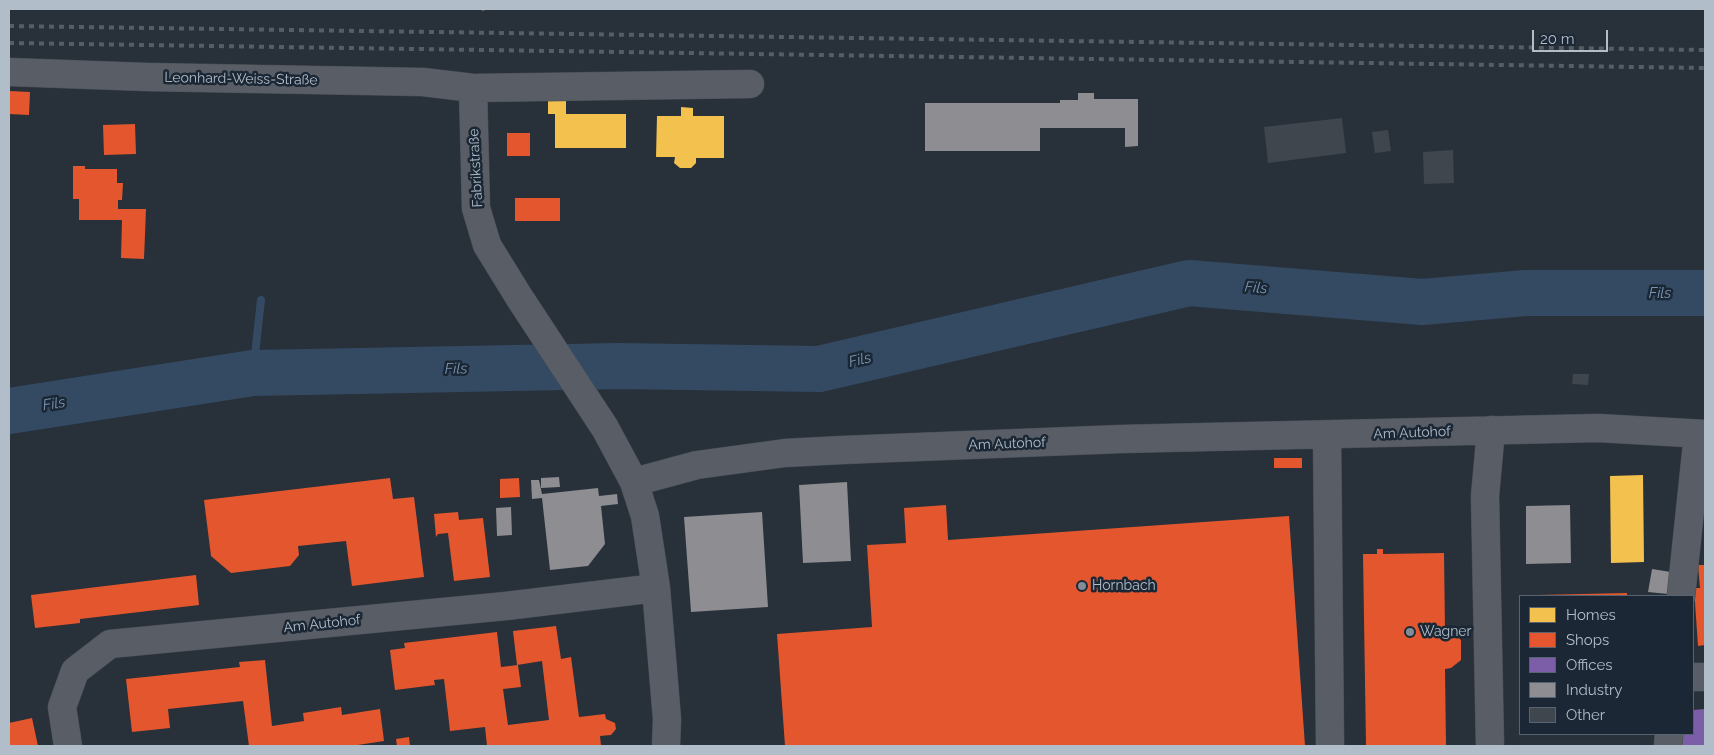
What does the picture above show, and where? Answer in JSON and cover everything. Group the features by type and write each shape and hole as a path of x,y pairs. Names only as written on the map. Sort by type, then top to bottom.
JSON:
{"street":[{"name":"Leonhard-Weiss-Straße","path":"9,72 423,82 472,88"},
{"path":"472,88 750,84"},
{"name":"Fabrikstraße","path":"472,88 476,208 487,245 605,428 634,482"},
{"name":"Am Autohof","path":"634,482 697,465 785,453 1121,439 1491,430 1598,428 1702,434"},
{"path":"1490,746 1486,496 1491,430"},
{"path":"1681,595 1702,434"},
{"path":"1327,435 1330,746"},
{"path":"634,482 645,516 656,588 667,719 666,746"},
{"name":"Am Autohof","path":"68,746 62,707 75,671 110,644 506,606 656,588"}],"building: Homes":[{"path":"548,101 566,101 566,114 626,114 626,148 555,148 555,114 548,114"},
{"path":"681,107 693,108 693,116 724,116 724,158 696,158 696,163 691,168 680,168 674,163 675,157 656,157 657,116 681,116"},
{"path":"1643,475 1644,562 1611,563 1610,476"}],"building: Shops":[{"path":"9,91 30,92 29,115 9,114"},
{"path":"135,124 136,154 104,155 103,125"},
{"path":"507,133 530,133 530,156 507,156"},
{"path":"73,166 85,166 85,169 117,169 117,183 123,183 122,200 118,200 118,209 146,209 144,259 121,258 122,220 79,220 79,199 73,199"},
{"path":"515,198 560,198 560,221 515,221"},
{"path":"1274,458 1302,458 1302,468 1274,468"},
{"path":"390,478 393,499 414,497 424,577 352,586 346,541 298,546 299,555 290,566 231,573 211,556 204,500"},
{"path":"519,478 520,497 500,498 500,479"},
{"name":"Hornbach","path":"946,505 948,540 1289,516 1305,746 785,746 777,634 872,627 867,545 906,543 904,508"},
{"path":"458,512 459,520 483,518 490,577 454,581 448,533 438,534 436,537 434,514"},
{"path":"1377,549 1383,549 1383,554 1444,553 1445,631 1451,631 1461,640 1461,660 1451,668 1445,669 1446,746 1366,746 1363,554 1377,554"},
{"path":"1698,565 1705,565 1705,645 1698,646 1694,588 1700,588"},
{"path":"196,575 199,605 80,619 80,623 35,628 31,595"},
{"path":"1627,593 1627,595 1537,595"},
{"path":"556,626 561,659 571,657 579,717 605,714 606,719 615,723 616,729 611,735 600,736 601,746 487,746 485,727 450,731 444,679 434,680 435,685 395,690 390,650 405,648 404,643 497,632 501,667 518,665 521,687 503,689 508,725 549,720 542,661 517,665 513,631"},
{"path":"265,660 272,726 304,721 303,713 341,707 342,715 380,709 384,741 351,746 249,746 243,701 168,709 170,728 132,732 126,679 240,667 239,662"},
{"path":"32,718 38,746 9,746 9,723"},
{"path":"409,737 410,746 397,746 396,739"}],"building: Offices":[{"path":"1705,709 1705,746 1681,746 1680,735 1694,735 1694,710"}],"building: Industry":[{"path":"1078,93 1094,93 1094,99 1138,99 1138,146 1125,147 1125,128 1040,128 1040,151 925,151 925,103 1060,103 1060,100 1078,100"},
{"path":"559,477 560,487 541,488 541,478"},
{"path":"531,480 539,480 542,494 598,488 599,496 617,494 618,504 601,506 605,544 588,566 550,570 542,498 532,499"},
{"path":"847,482 851,561 803,563 799,485"},
{"path":"1570,505 1571,563 1526,564 1526,506"},
{"path":"511,507 512,535 497,536 496,508"},
{"path":"762,512 768,607 691,612 684,517"},
{"path":"1652,569 1671,572 1668,594 1648,592"}],"building: Other":[{"path":"1342,118 1346,153 1268,163 1264,127"},
{"path":"1388,130 1391,151 1375,153 1372,132"},
{"path":"1453,150 1454,183 1424,184 1423,152"},
{"path":"1573,374 1589,374 1588,385 1572,384"}],"waterway":[{"name":"Fils","path":"9,411 253,373 618,366 819,369 1189,283 1422,302 1526,293 1705,293"},
{"path":"253,373 261,300"}],"railway":[{"path":"9,26 1705,50"},
{"path":"9,43 1705,68"}],"place":[{"name":"Hornbach","path":"1082,586"},
{"name":"Wagner","path":"1410,632"}]}
